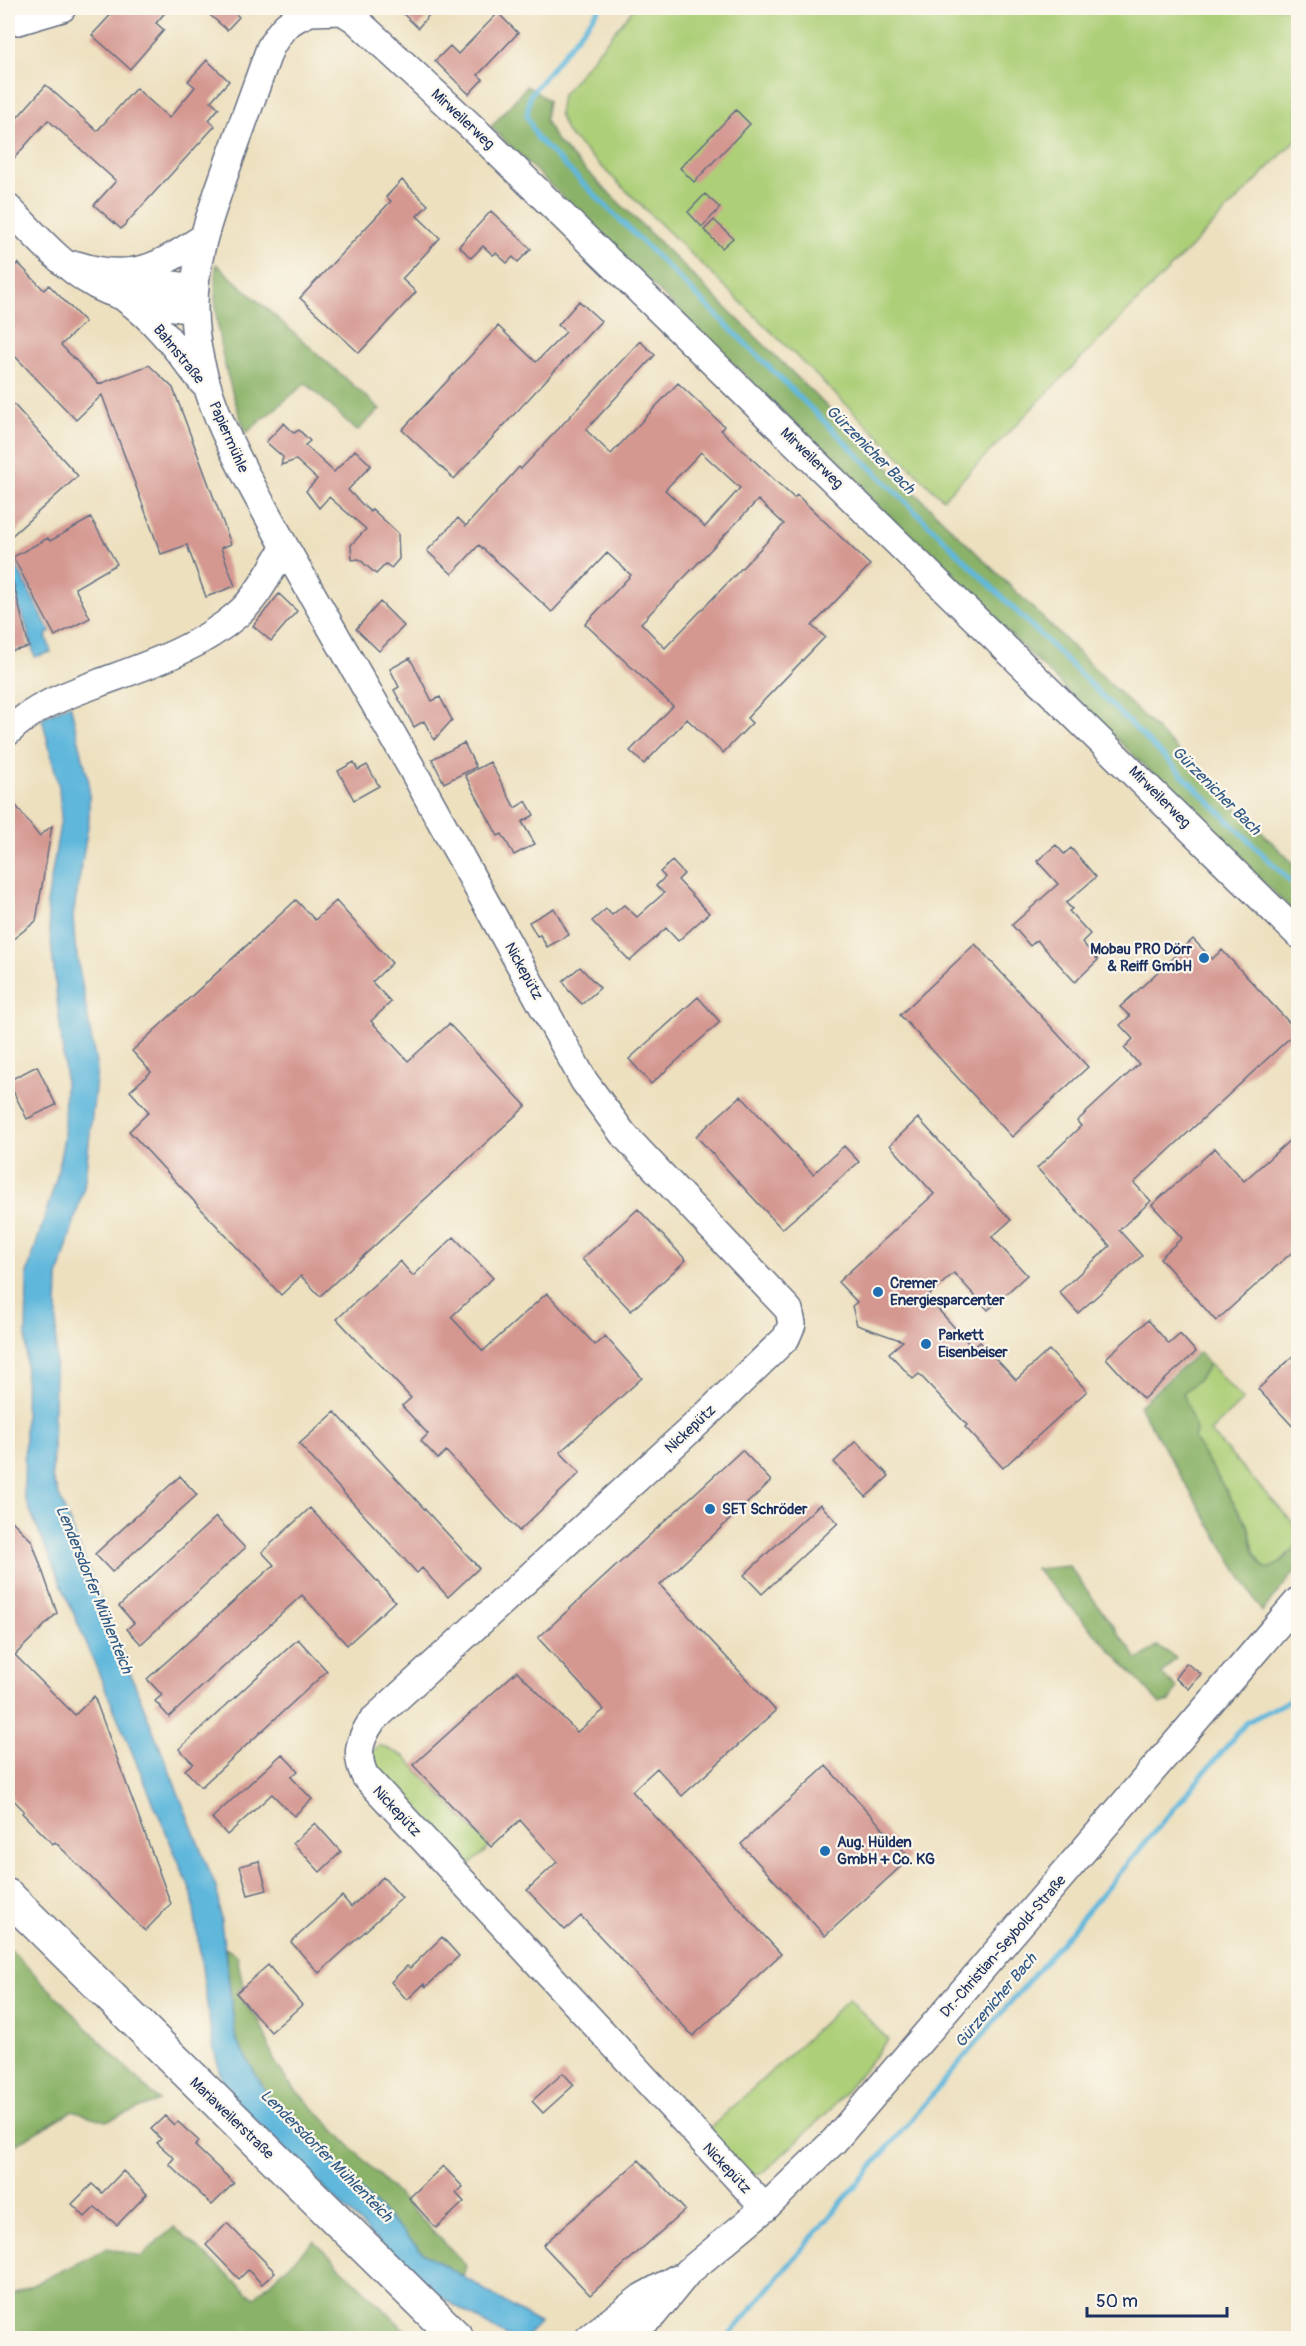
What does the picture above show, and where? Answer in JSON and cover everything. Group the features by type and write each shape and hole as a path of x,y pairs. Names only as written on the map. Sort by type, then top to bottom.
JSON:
{"main road":[{"name":"Mariaweilerstraße","path":"8,1896 458,2338"}],"street":[{"path":"18,21 62,8"},
{"name":"Papiermühle","path":"285,546 243,469 210,394 198,341 195,299 197,264 204,237 270,48 280,31 291,19 309,10"},
{"name":"Mirweilerweg","path":"309,10 342,11 356,20 477,132 1299,934"},
{"name":"Bahnstraße","path":"8,208 60,259 88,282 144,302 195,299"},
{"name":"Bahnstraße","path":"97,271 125,272 150,269 204,237"},
{"name":"Bahnstraße","path":"60,259 195,299"},
{"name":"Bahnstraße","path":"118,294 144,312 166,334 210,394"},
{"path":"8,732 37,709 67,694 176,654 218,630 240,613 256,593 285,546"},
{"name":"Nickepütz","path":"285,546 411,767 584,1081 623,1134 789,1310 792,1324 786,1338 703,1418 372,1721 363,1734 358,1751 360,1765 365,1776 765,2208"},
{"name":"Dr.-Christian-Seybold-Straße","path":"624,2338 652,2315 688,2272 765,2208 834,2141 1299,1601"},
{"name":"Dr.-Christian-Seybold-Straße","path":"589,2338 642,2297 688,2272"}],"green space":[{"path":"634,8 1298,8 1298,138 943,499 567,133 559,114 562,95"},
{"path":"527,86 548,100 545,120 558,143 1298,868 1298,916 491,127"},
{"path":"216,264 380,409 357,431 306,383 246,433 226,371 218,329"},
{"path":"1199,1352 1209,1364 1200,1378 1183,1393 1196,1430 1194,1439 1249,1528 1254,1552 1263,1566 1268,1569 1279,1564 1298,1543 1298,1568 1262,1612 1139,1406"},
{"path":"1209,1364 1243,1400 1210,1432 1294,1524 1298,1521 1298,1543 1279,1564 1268,1569 1263,1566 1254,1552 1249,1528 1194,1439 1183,1392 1200,1378"},
{"path":"1069,1566 1138,1660 1158,1646 1176,1658 1161,1674 1177,1688 1170,1701 1160,1704 1036,1569"},
{"path":"379,1745 404,1756 490,1847 464,1870 377,1774 372,1752"},
{"path":"8,1947 159,2101 106,2121 72,2111 8,2149"},
{"path":"225,1948 237,1955 243,1986 236,1993 260,2022 274,2060 288,2082 466,2265 463,2277 424,2253 271,2101 236,2040"},
{"path":"849,1999 888,2040 832,2108 763,2173 756,2175 748,2173 707,2131"},
{"path":"174,2227 254,2298 314,2241 413,2338 8,2338 8,2297 108,2248 141,2257"}],"water":[{"path":"8,550 50,632 46,635 51,652 35,657 25,621 8,585"},
{"name":"Lendersdorfer Mühlenteich","path":"70,704 89,783 89,820 73,916 75,945 97,1070 84,1187 58,1277 52,1478 217,1890 236,2040 271,2101 424,2253 539,2323 524,2338 509,2338 424,2287 224,2089 212,2041 192,1894 24,1496 27,1274 56,1180 64,1137 65,1073 47,904 61,818 59,787 42,718"}],"building":[{"path":"117,8 169,8 156,23 164,30 130,69 92,35"},
{"path":"202,8 229,8 239,17 227,30"},
{"path":"397,8 421,8 429,15 418,28"},
{"path":"498,13 518,33 478,75 483,79 469,94 435,61 450,46 458,54"},
{"path":"207,60 229,81 211,101 219,108 209,120 215,126 121,229 94,205 116,181 48,120 8,165 8,128 46,85 97,131 136,88 169,118 195,87 188,81"},
{"path":"736,110 750,124 694,182 680,168"},
{"path":"402,180 428,205 417,216 440,238 402,279 416,292 359,353 300,298 391,201 386,197"},
{"path":"705,194 720,208 702,227 688,212"},
{"path":"491,211 531,249 518,262 513,257 507,263 496,253 493,255 483,246 471,258 459,246"},
{"path":"714,220 733,238 722,248 704,230"},
{"path":"18,263 44,290 49,285 85,322 61,345 99,384 149,365 173,388 231,544 221,548 235,586 206,597 187,545 161,554 102,395 76,420 8,349 8,272"},
{"path":"579,301 601,321 454,479 402,430 498,326 536,362 566,332 558,325"},
{"path":"640,341 655,355 586,430 611,454 678,383 724,426 721,430 794,498 797,495 870,565 812,626 825,637 747,718 752,723 723,753 687,719 644,764 630,751 673,706 585,624 631,575 607,553 552,612 479,545 452,574 427,551 458,518 466,526 519,467 521,469","holes":["701,452 740,488 705,527 665,490","758,500 784,524 665,648 641,623"]},
{"path":"8,398 78,476 8,539"},
{"path":"284,423 294,433 299,430 310,441 305,445 334,472 355,450 371,465 348,490 370,512 372,509 398,533 399,559 391,568 386,564 376,574 359,559 352,560 351,545 366,529 329,497 319,508 306,491 317,479 296,460 281,465 283,457 266,442"},
{"path":"91,518 117,564 75,588 90,618 55,636 13,557 48,538 50,541"},
{"path":"13,581 29,647 8,652 8,582"},
{"path":"279,594 297,611 271,641 253,626"},
{"path":"380,602 404,626 379,651 356,629"},
{"path":"410,658 432,701 440,697 452,720 434,740 424,721 414,727 394,690 399,687 390,669"},
{"path":"464,743 476,767 444,783 432,759"},
{"path":"354,762 358,770 367,765 379,786 354,800 338,771"},
{"path":"490,762 515,808 526,801 534,815 522,822 535,844 514,855 502,834 498,836 465,775"},
{"path":"8,795 39,836 52,826 36,921 8,943"},
{"path":"1056,845 1064,854 1071,848 1096,877 1066,903 1072,909 1069,911 1090,934 1082,942 1098,960 1075,982 1037,940 1030,946 1012,925 1058,884 1037,861"},
{"path":"672,861 684,874 678,880 709,913 678,941 666,928 630,961 592,921 606,909 612,915 624,905 637,917 664,893 656,886 665,877 660,872"},
{"path":"296,900 315,920 336,901 392,963 372,982 391,1002 371,1021 408,1061 449,1024 526,1106 320,1296 301,1276 281,1295 129,1131 149,1112 130,1091 151,1072 132,1051"},
{"path":"554,908 569,935 547,947 529,922"},
{"path":"1193,939 1212,959 1222,950 1297,1031 1134,1183 1151,1201 1119,1230 1142,1256 1078,1313 1059,1292 1110,1246 1037,1168 1081,1126 1077,1121 1139,1064 1124,1048 1133,1039 1120,1025 1130,1016 1120,1007"},
{"path":"975,944 1088,1067 1012,1137 900,1015"},
{"path":"580,967 600,988 582,1004 563,981"},
{"path":"698,997 720,1022 651,1084 629,1059"},
{"path":"37,1066 56,1105 27,1119 8,1081"},
{"path":"741,1096 813,1174 844,1146 859,1162 782,1229 696,1136"},
{"path":"918,1118 1011,1220 992,1237 1027,1275 988,1310 954,1273 927,1297 973,1348 980,1342 1016,1380 1049,1350 1087,1391 1003,1468 965,1427 967,1425 919,1374 913,1379 889,1353 903,1341 857,1325 852,1306 857,1302 838,1282 934,1194 890,1145"},
{"path":"1299,1132 1299,1246 1216,1321 1160,1258 1182,1238 1152,1205 1215,1148 1244,1181"},
{"path":"638,1209 686,1260 631,1311 582,1259"},
{"path":"454,1237 493,1278 451,1317 483,1351 547,1293 595,1345 605,1336 642,1378 560,1452 580,1473 519,1531 446,1451 438,1459 421,1441 428,1434 402,1406 411,1398 337,1319 400,1261 413,1276"},
{"path":"1148,1320 1169,1344 1180,1334 1196,1352 1143,1399 1106,1358"},
{"path":"1299,1351 1299,1433 1258,1389"},
{"path":"335,1412 479,1568 448,1597 422,1568 417,1573 299,1444"},
{"path":"856,1441 889,1476 866,1497 834,1462"},
{"path":"742,1450 771,1481 660,1585 776,1711 682,1796 657,1768 632,1791 781,1954 693,2036 581,1916 565,1930 527,1890 557,1862 520,1820 491,1847 413,1765 517,1671 577,1732 604,1710 538,1638"},
{"path":"180,1476 197,1495 112,1572 95,1554"},
{"path":"820,1504 838,1523 762,1594 744,1575"},
{"path":"310,1508 395,1601 347,1645 302,1595 169,1717 155,1701 162,1695 147,1679 274,1565 262,1552"},
{"path":"8,1517 32,1541 57,1613 15,1655 75,1715 94,1696 171,1904 145,1931 55,1842 53,1844 22,1813 24,1811 8,1794"},
{"path":"216,1517 245,1548 141,1644 127,1629 134,1623 119,1606"},
{"path":"298,1639 327,1671 201,1787 185,1770 193,1763 179,1749"},
{"path":"1186,1663 1201,1674 1189,1689 1175,1678"},
{"path":"282,1754 298,1771 291,1777 312,1799 294,1816 272,1794 227,1835 212,1818"},
{"name":"Aug. Hülden GmbH + Co. KG","path":"826,1766 910,1858 825,1936 741,1844"},
{"path":"315,1823 341,1852 320,1872 293,1843"},
{"path":"259,1861 267,1890 248,1895 240,1866"},
{"path":"383,1877 402,1898 319,1973 291,1942 342,1896 351,1907"},
{"path":"442,1937 459,1956 426,1987 424,1984 407,2000 391,1982 407,1966 410,1968"},
{"path":"268,1965 302,2005 271,2032 236,1993"},
{"path":"563,2073 574,2085 543,2113 532,2101"},
{"path":"165,2116 174,2125 178,2122 199,2141 195,2146 234,2183 212,2205 169,2164 174,2158 157,2143 161,2139 151,2129"},
{"path":"639,2160 685,2210 590,2295 543,2245"},
{"path":"443,2166 463,2187 456,2193 464,2202 436,2228 409,2198"},
{"path":"123,2171 147,2194 117,2225 95,2207 85,2217 72,2204 92,2184 102,2193"},
{"path":"227,2223 275,2272 262,2284 248,2270 239,2279 206,2245"}],"waterway":[{"name":"Gürzenicher Bach","path":"600,8 530,95 527,116 537,138 1298,889"},
{"name":"Gürzenicher Bach","path":"727,2338 1247,1722 1298,1696"}],"place":[{"name":"Mobau PRO Dörr & Reiff GmbH","path":"1204,958"},
{"name":"Cremer Energiesparcenter","path":"878,1292"},
{"name":"Parkett Eisenbeiser","path":"926,1344"},
{"name":"SET Schröder","path":"710,1509"},
{"name":"Aug. Hülden GmbH + Co. KG","path":"825,1851"}]}
